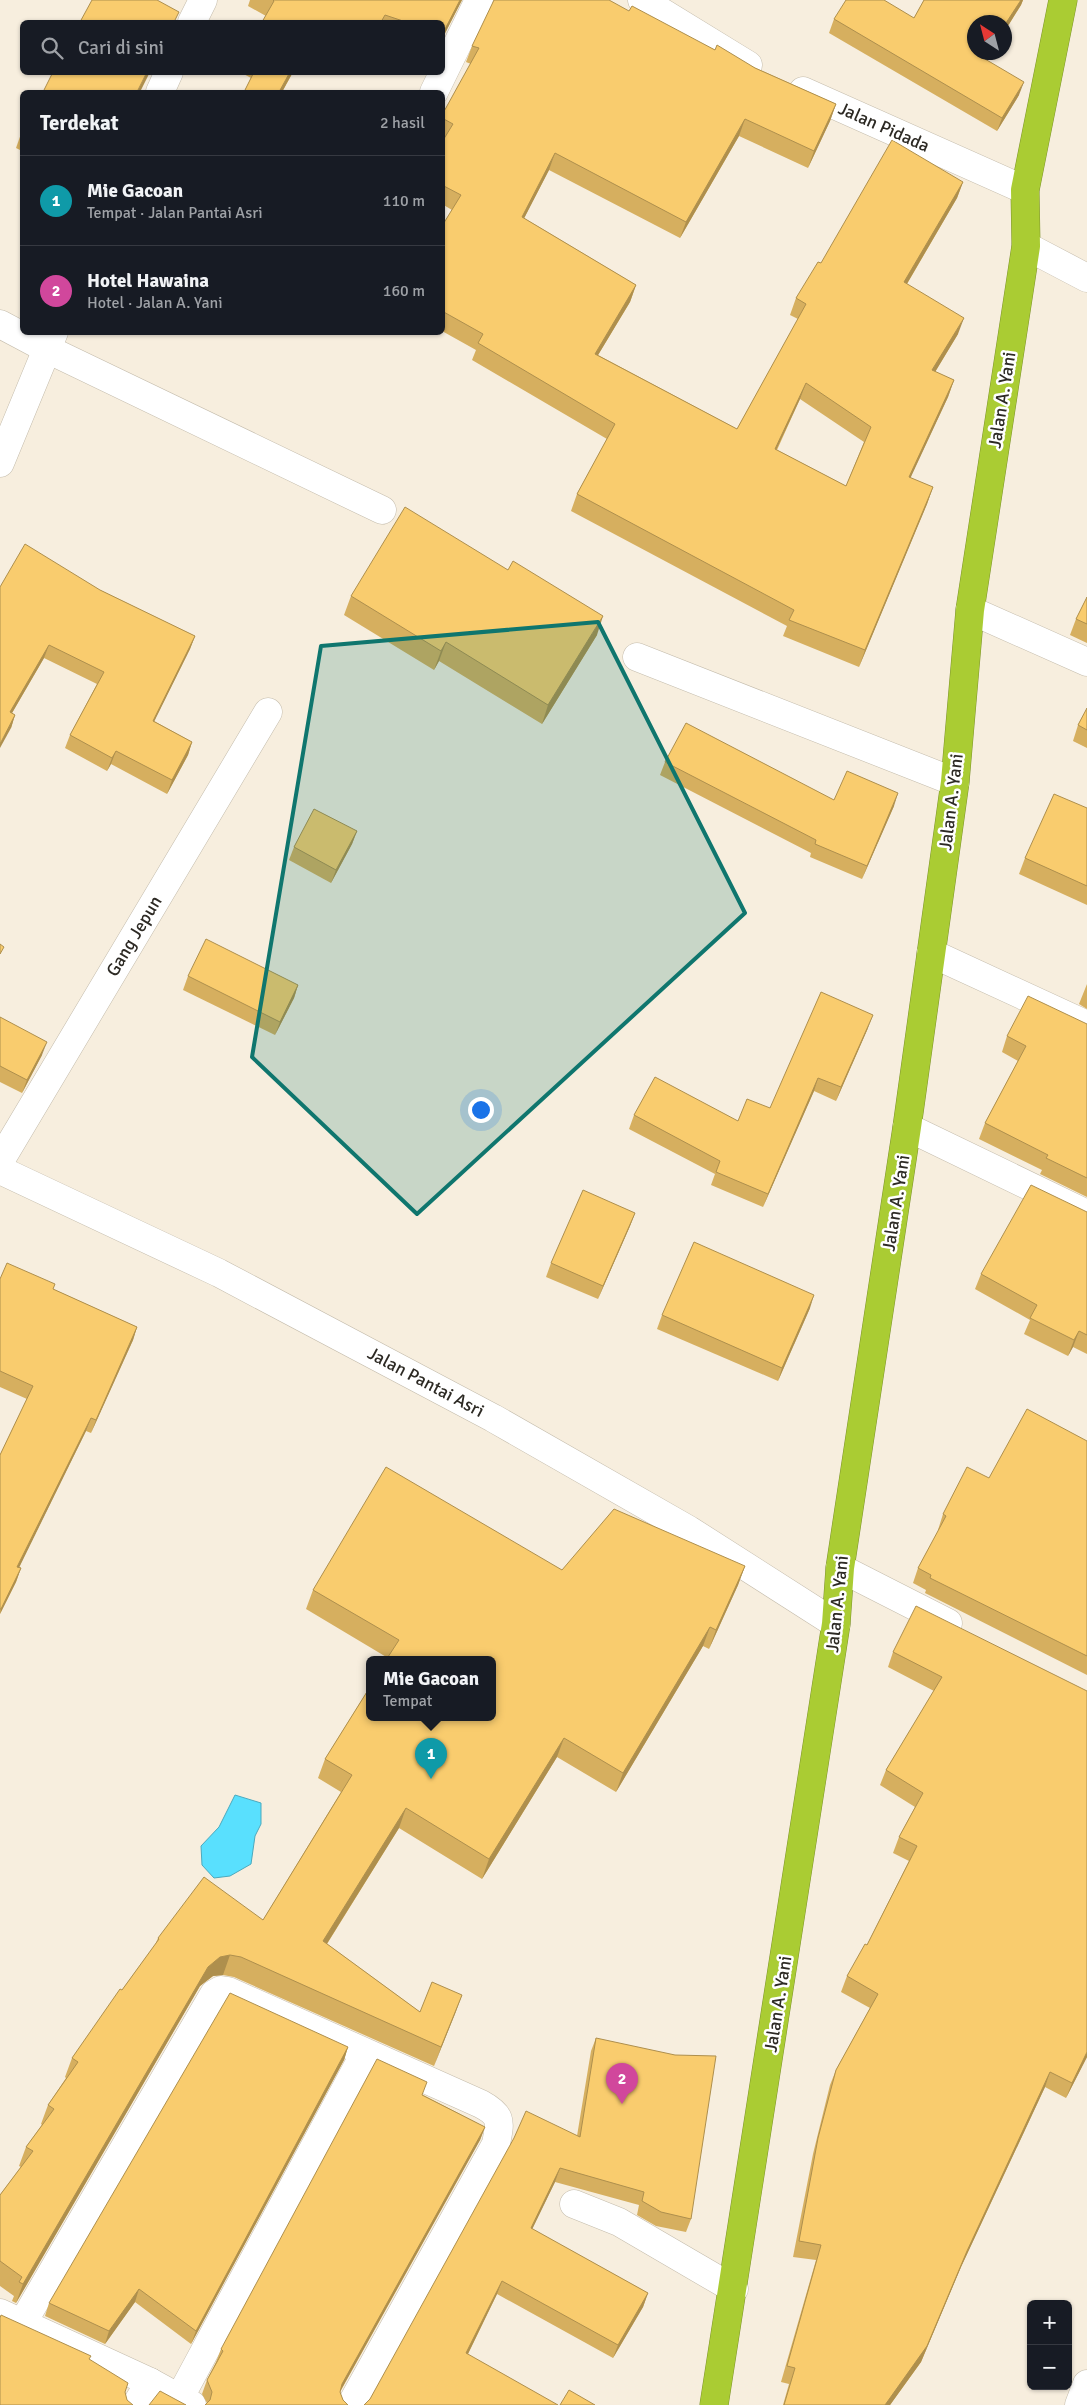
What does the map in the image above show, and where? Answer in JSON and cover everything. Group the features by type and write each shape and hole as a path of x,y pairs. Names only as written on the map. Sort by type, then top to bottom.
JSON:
{"highway":[{"name":"Jalan A. Yani","path":"714,2405 734,2289 836,1624 840,1568 907,1127 955,782 970,610 1026,246 1025,190 1063,0"}],"street":[{"path":"193,20 203,0"},
{"path":"445,69 478,0"},
{"name":"Jalan Pidada","path":"642,0 755,70 1025,190"},
{"path":"161,90 168,75"},
{"path":"435,90 442,75"},
{"path":"1026,246 1087,278"},
{"path":"0,324 20,331"},
{"path":"32,335 50,341 382,510"},
{"path":"0,463 50,341"},
{"path":"970,610 1087,662"},
{"path":"637,657 955,782"},
{"name":"Gang Jepun","path":"0,1161 268,712"},
{"path":"931,952 1087,1026"},
{"path":"907,1127 1087,1214"},
{"name":"Jalan Pantai Asri","path":"0,1170 219,1273 493,1418 689,1530 836,1624"},
{"path":"840,1568 968,1633"},
{"path":"351,2405 496,2144 499,2125 494,2111 481,2104 228,1991 221,1990 214,1994 11,2319 150,2382 186,2402 365,2053"},
{"path":"574,2204 619,2222 734,2289"},
{"path":"136,2405 150,2382"},
{"path":"1079,2405 1087,2384"}],"highlighted area":[{"path":"598,622 745,913 417,1214 252,1057 321,646"}],"water":[{"path":"235,1795 261,1803 261,1824 255,1836 251,1864 230,1876 214,1878 202,1865 201,1846 219,1827"}],"building":[{"path":"92,0 157,0 179,12 175,20 81,20"},
{"path":"460,0 445,29 445,20 400,20 385,15 382,20 263,20 274,1"},
{"path":"494,0 609,0 629,11 632,6 715,50 717,45 755,68 836,104 814,151 745,119 686,222 555,153 522,217 636,285 595,354 737,429 806,304 796,298 818,262 821,263 892,140 963,182 904,282 964,318 932,370 954,380 909,477 933,487 865,650 789,620 794,610 577,494 615,424 478,343 483,334 445,313 445,221 461,195 445,187 445,137 453,124 445,120 445,110 479,48 472,46","holes":["806,383 871,427 846,486 775,449"]},
{"path":"846,0 884,0 914,18 924,0 1021,0 1011,15 967,15 967,60 987,60 1024,82 1002,118 834,19"},
{"path":"52,75 146,75 138,90 44,90"},
{"path":"252,75 288,75 280,90 245,90"},
{"path":"405,507 508,570 513,561 603,616 548,705 446,642 441,651 351,596"},
{"path":"25,544 100,590 195,636 153,721 192,742 172,780 116,751 112,758 70,735 104,672 49,645 10,712 15,715 0,744 0,587"},
{"path":"1087,597 1087,624 1076,619"},
{"path":"1087,708 1087,730 1078,725"},
{"path":"686,723 834,800 847,771 898,793 867,866 815,844 816,840 665,762"},
{"path":"1054,794 1087,808 1087,886 1025,858"},
{"path":"314,809 357,831 336,870 294,847"},
{"path":"206,939 298,985 280,1022 188,976"},
{"path":"0,944 4,947 0,954"},
{"path":"821,992 873,1015 841,1087 818,1078 768,1194 716,1172 720,1161 634,1115 655,1077 738,1121 747,1099 770,1108"},
{"path":"1028,996 1087,1024 1087,1178 1046,1158 1048,1155 985,1123 1026,1046 1007,1036"},
{"path":"0,1017 47,1042 27,1080 0,1066"},
{"path":"1031,1185 1087,1212 1087,1335 1079,1331 1074,1340 1030,1318 1037,1305 981,1274"},
{"path":"583,1190 635,1213 603,1286 551,1263"},
{"path":"694,1242 814,1295 782,1368 662,1315"},
{"path":"7,1263 55,1284 53,1289 137,1327 96,1420 91,1418 17,1567 21,1568 0,1609 0,1455 33,1386 0,1371 0,1279"},
{"path":"1027,1409 1087,1441 1087,1656 930,1578 931,1575 918,1568 946,1516 943,1514 967,1467 989,1478"},
{"path":"386,1467 562,1570 614,1509 745,1566 716,1630 710,1627 623,1773 564,1738 489,1859 406,1808 323,1941 420,2012 432,1982 462,1995 441,2047 241,1957 230,1955 220,1957 208,1967 23,2284 19,2282 22,2277 0,2261 0,2195 33,2151 26,2147 54,2109 48,2105 78,2062 72,2058 120,1989 122,1990 204,1877 263,1920 352,1775 325,1759 366,1693 366,1721 496,1721 496,1656 389,1656 399,1640 313,1590"},
{"path":"916,1606 1087,1691 1087,2052 1072,2083 1050,2072 967,2251 927,2346 885,2405 784,2405 795,2368 787,2366 821,2245 799,2241 818,2138 836,2070 878,1994 847,1976 865,1944 867,1945 917,1846 899,1837 923,1793 886,1770 942,1677 893,1652"},
{"path":"230,1993 348,2047 196,2331 139,2289 109,2331 49,2303"},
{"path":"596,2038 675,2055 716,2056 691,2219 661,2212 642,2201 644,2192 560,2168 531,2228 648,2293 618,2345 502,2281 466,2353 558,2405 364,2405 370,2399 514,2138 526,2111 580,2137"},
{"path":"377,2059 427,2082 422,2095 485,2127 342,2384 340,2392 343,2400 348,2405 205,2405 210,2400 212,2392 207,2380 223,2351 221,2349"},
{"path":"1,2315 91,2356 89,2359 128,2383 125,2392 127,2400 133,2405 0,2405"},
{"path":"569,2390 595,2405 560,2405"},
{"path":"160,2391 186,2405 149,2405"}],"place":[{"name":"Mie Gacoan","path":"431,1779"},
{"name":"Hotel Hawaina","path":"622,2104"}]}
